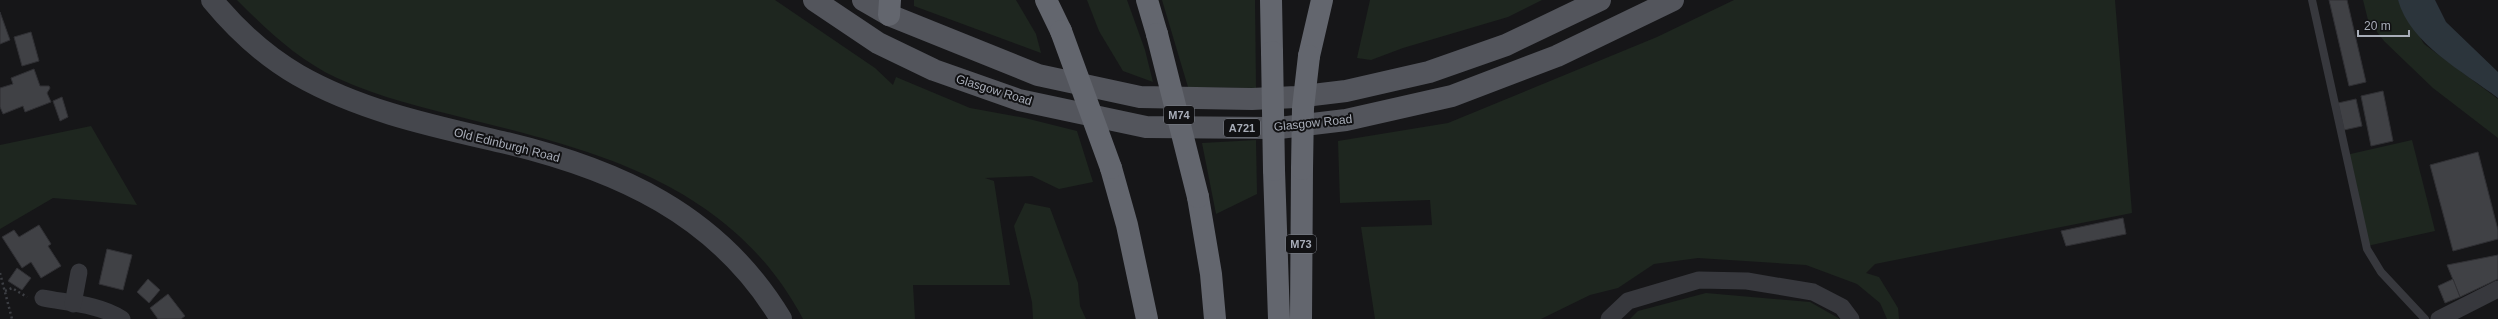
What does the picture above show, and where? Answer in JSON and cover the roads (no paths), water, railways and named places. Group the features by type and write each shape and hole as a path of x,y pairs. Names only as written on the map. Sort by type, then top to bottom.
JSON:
{"highway":[{"path":"1046,0 1060,31 1111,168 1134,253 1148,319"},
{"name":"M74","path":"1147,0 1198,197 1211,274 1215,319"},
{"name":"M73","path":"1271,0 1274,170 1279,319"},
{"name":"M73","path":"1301,319 1303,108 1309,56 1322,0"}],"main road":[{"name":"Old Edinburgh Road","path":"212,0 246,37 270,56 297,75 328,90 394,114 552,156 598,170 637,187 686,215 729,252 752,277 781,319"},
{"name":"Glasgow Road","path":"814,0 878,43 934,70 1019,100 1146,127 1279,128 1346,120 1452,96 1557,56 1673,0"},
{"path":"863,0 890,8 1038,75 1140,97 1252,99 1296,97 1346,91 1429,72 1506,45 1600,0"},
{"path":"890,8 886,32 892,39 1019,100"}],"street":[{"path":"73,304 79,272"},
{"path":"1609,319 1628,301 1699,280 1747,281 1813,292 1842,307 1851,319"},
{"path":"2440,319 2498,289"},
{"path":"44,298 109,312 122,319"}],"lane":[{"path":"2312,0 2367,249 2381,272 2400,295 2425,319"}]}
